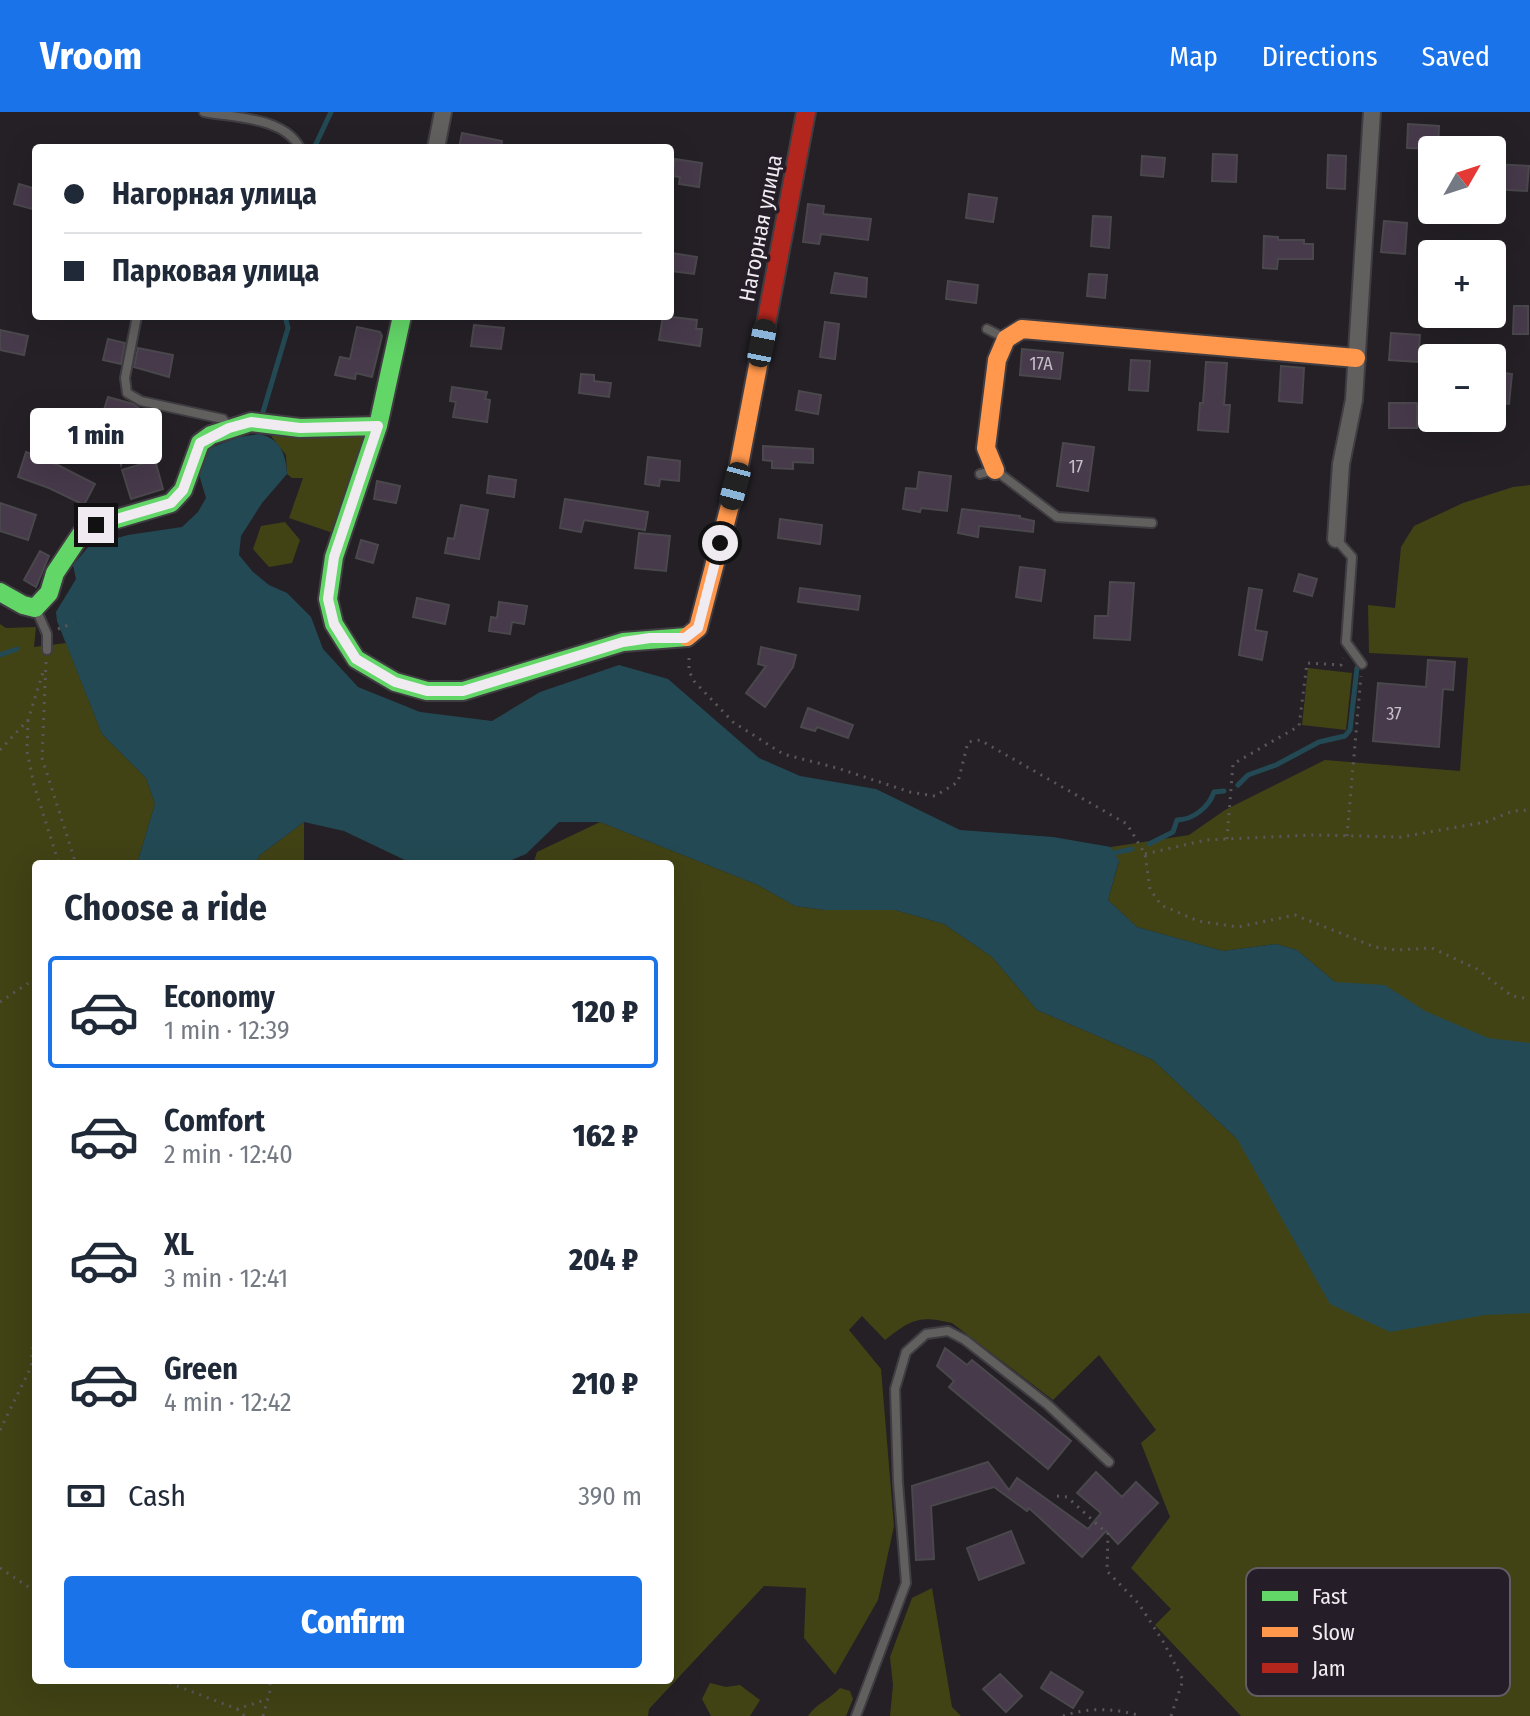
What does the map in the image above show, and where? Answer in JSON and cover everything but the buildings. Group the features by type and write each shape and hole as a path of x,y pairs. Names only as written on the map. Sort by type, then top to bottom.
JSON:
{"street":[{"path":"437,144 443,112"},
{"name":"Нагорная улица","path":"401,320 378,426 334,557 328,599 334,624 356,659 395,682 427,691 463,691 623,642 685,638 698,628 735,486 806,112"},
{"path":"1336,539 1341,464 1354,400 1372,112"},
{"path":"988,472 986,448 997,360 1006,339 1022,329 1356,358"},
{"path":"0,592 35,608 49,593 55,573 81,534 96,525 171,503 183,490 200,443 229,428 251,422 300,428 378,426"}],"lane":[{"path":"204,112 279,127 298,144"},
{"path":"136,320 125,378 127,393 141,401 223,419 229,428"},
{"path":"987,329 1006,339"},
{"path":"988,472 1057,517 1152,523"},
{"path":"1336,539 1352,557 1346,642 1362,664"},
{"path":"35,608 47,634 47,650"},
{"path":"856,1716 906,1583 895,1389 906,1352 926,1334 948,1331 965,1340 1048,1405 1109,1462"}],"path":[{"path":"1227,840 1233,764 1299,726 1307,663 1341,665 1346,642"},
{"path":"47,650 42,758 75,860"},
{"path":"689,654 689,671 694,681 733,722 783,754 910,792 935,796 958,782 968,742 980,740 1127,824 1145,854 1150,889 1161,905 1198,921 1238,927 1295,915 1375,947 1396,950 1432,948 1477,969 1512,996 1530,999"},
{"path":"1347,836 1362,664"},
{"path":"45,665 28,720 27,751 34,785 58,860"},
{"path":"0,750 28,720"},
{"path":"1145,854 1206,840 1401,837 1486,822 1513,811 1530,810"},
{"path":"0,1002 32,981"},
{"path":"0,1430 31,1367 32,1357"},
{"path":"1057,1496 1067,1497 1108,1534 1107,1571 1139,1604 1183,1680 1171,1716"},
{"path":"0,1568 32,1589"},
{"path":"172,1684 237,1709 245,1716"},
{"path":"263,1716 269,1684"},
{"path":"237,1709 268,1699"},
{"path":"1063,1716 1084,1709 1126,1711 1141,1716"}],"shaded area":[{"path":"271,436 363,437 336,534 289,518 303,478 292,478 287,474 286,455"},
{"path":"1530,485 1530,1716 1241,1716 1155,1625 1171,1609 1131,1568 1170,1517 1141,1443 1156,1430 1099,1355 1053,1400 952,1323 932,1319 916,1321 885,1340 862,1316 849,1330 881,1369 894,1526 878,1600 835,1675 804,1638 806,1588 764,1586 674,1682 674,860 534,860 537,852 600,822 758,885 795,906 825,910 895,910 944,924 992,957 1037,1010 1153,1060 1237,1139 1335,982 1297,950 1276,944 1223,951 1137,927 1108,900 1119,862 1111,847 1189,835 1225,810 1325,760 1460,771 1468,658 1369,653 1368,605 1395,608 1401,547 1414,526 1463,503 1513,487"},
{"path":"285,522 300,540 292,563 269,567 253,549 261,526"},
{"path":"0,624 6,628 36,627 34,647 66,643 102,734 146,778 155,804 138,860 32,860 32,1684 672,1684 649,1709 648,1716 0,1716"},
{"path":"1308,668 1352,673 1346,730 1302,725"},
{"path":"304,822 304,860 257,860"},
{"path":"932,1588 952,1707 961,1716 890,1716 893,1685 890,1657 912,1598"},
{"path":"710,1683 726,1687 740,1685 760,1700 750,1716 711,1716 702,1699"},
{"path":"840,1688 850,1691 853,1699 846,1716 808,1716 815,1708"}],"water":[{"path":"259,434 272,439 280,448 287,474 262,503 241,536 239,555 253,572 269,585 287,593 311,617 323,649 358,687 420,712 492,721 540,692 619,665 668,679 759,758 800,776 876,789 960,830 1053,837 1111,847 1119,861 1108,900 1137,927 1223,951 1276,944 1297,950 1335,982 1385,985 1425,1011 1488,1038 1530,1043 1530,1313 1485,1315 1390,1332 1330,1304 1237,1139 1153,1060 1037,1010 992,957 944,924 895,910 825,910 795,906 758,885 600,822 559,822 526,854 512,860 405,860 344,831 304,822 257,860 138,860 155,804 146,778 102,734 56,612 76,579 73,565 89,546 128,535 182,527 198,512 206,498 198,471 210,448 239,437"}],"waterway":[{"path":"316,144 331,112"},
{"path":"263,412 288,328 286,320"},
{"path":"0,655 17,649"},
{"path":"1238,785 1248,775 1276,765 1319,742 1345,736 1350,730 1357,668"},
{"path":"1149,844 1173,832 1177,820 1200,812 1214,792 1224,791"},
{"path":"1114,853 1132,849"}],"traffic: fast":[{"path":"401,320 378,426 334,557 328,599 334,624 356,659 395,682 427,691 463,691 623,642 687,637"},
{"path":"0,592 35,608 49,593 55,573 81,534 96,525 171,503 183,490 200,443 211,435 251,422 300,428 378,426"}],"traffic: slow":[{"path":"687,637 698,628 735,486 766,324"},
{"path":"995,470 986,448 997,360 1006,339 1022,329 1356,358"}],"traffic: jam":[{"path":"766,324 806,112"}],"route":[{"path":"96,525 171,503 183,490 200,443 229,428 251,422 300,428 378,426 334,557 328,599 334,624 356,659 395,682 427,691 463,691 623,642 685,638 698,628 720,543"}]}
